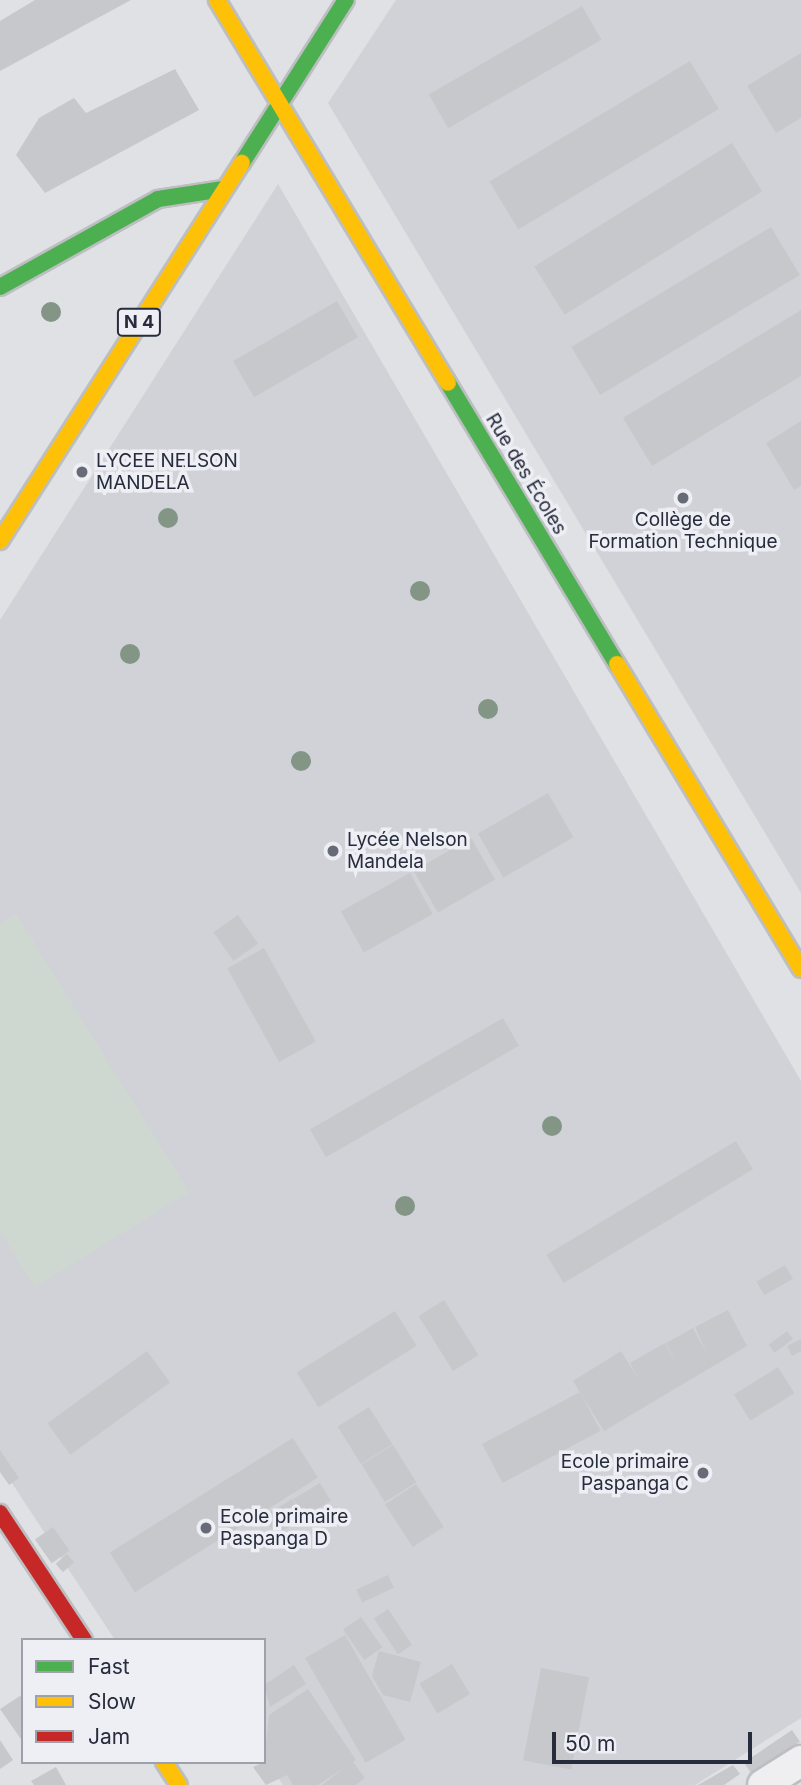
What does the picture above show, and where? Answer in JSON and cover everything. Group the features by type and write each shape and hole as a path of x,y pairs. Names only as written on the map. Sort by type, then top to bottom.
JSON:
{"main road":[{"name":"Rue des Écoles","path":"217,0 801,969"},
{"name":"N 4","path":"0,541 277,103 346,0"},
{"path":"0,287 158,199 223,189"},
{"path":"0,1513 82,1638"},
{"path":"165,1764 179,1785"}],"street":[{"path":"763,1785 801,1761"}],"shaded area":[{"name":"Collège de Formation Technique","path":"396,0 801,0 801,893 328,103"},
{"name":"Lycée Nelson Mandela","path":"278,184 801,1081 801,1718 695,1785 283,1785 266,1761 266,1638 114,1638 0,1465 0,620"},
{"path":"16,914 189,1192 35,1287 0,1231 0,924"}],"building":[{"path":"35,0 131,0 0,71 0,21"},
{"path":"582,6 602,40 448,128 429,95"},
{"path":"801,53 801,118 776,133 747,86"},
{"path":"690,61 719,109 518,230 489,182"},
{"path":"175,69 199,110 45,193 16,155 39,118 74,98 86,113"},
{"path":"732,143 762,191 565,315 534,266"},
{"path":"771,227 800,275 600,395 571,347"},
{"path":"337,301 358,337 254,397 233,361"},
{"path":"801,310 801,376 652,466 623,418"},
{"path":"801,421 801,486 794,490 766,443"},
{"path":"548,793 574,837 503,878 478,834"},
{"path":"471,838 495,880 438,913 414,871"},
{"path":"410,873 433,914 364,952 341,911"},
{"path":"238,915 258,944 234,961 213,932"},
{"path":"264,948 316,1042 279,1062 227,968"},
{"path":"503,1018 519,1046 326,1157 310,1130"},
{"path":"736,1141 753,1169 564,1283 547,1255"},
{"path":"785,1265 793,1279 764,1295 756,1282"},
{"path":"444,1300 478,1355 453,1371 419,1316"},
{"path":"728,1310 747,1346 604,1431 573,1381 621,1351 639,1380 630,1363 665,1343 677,1365 666,1343 693,1328 707,1354 695,1327"},
{"path":"395,1311 417,1346 318,1407 297,1372"},
{"path":"787,1331 793,1339 775,1353 769,1345"},
{"path":"801,1339 801,1351 792,1356 787,1346"},
{"path":"147,1351 170,1383 70,1455 47,1423"},
{"path":"778,1367 794,1393 750,1421 734,1395"},
{"path":"580,1392 601,1431 503,1483 482,1444"},
{"path":"369,1407 392,1444 361,1464 338,1427"},
{"path":"293,1438 318,1478 135,1592 110,1552"},
{"path":"393,1445 416,1482 385,1502 362,1465"},
{"path":"0,1450 19,1478 9,1485 0,1472"},
{"path":"320,1483 331,1501 304,1517 293,1499"},
{"path":"416,1484 444,1527 413,1547 385,1504"},
{"path":"292,1499 304,1518 276,1535 264,1516"},
{"path":"53,1527 70,1551 52,1563 35,1540"},
{"path":"67,1554 74,1562 63,1572 56,1564"},
{"path":"388,1575 394,1588 362,1602 356,1590"},
{"path":"388,1609 412,1645 398,1654 374,1619"},
{"path":"361,1617 382,1647 364,1660 343,1630"},
{"path":"345,1635 406,1740 366,1763 305,1658"},
{"path":"379,1651 421,1662 410,1702 383,1695 372,1676"},
{"path":"452,1664 470,1694 437,1714 419,1684"},
{"path":"294,1665 306,1684 270,1707 266,1684"},
{"path":"541,1668 589,1677 571,1770 523,1760"},
{"path":"308,1689 356,1760 353,1762 365,1778 356,1785 322,1785 345,1767 318,1785 293,1785 287,1775 266,1785 253,1767 266,1764 269,1715"},
{"path":"21,1695 21,1739 0,1709"},
{"path":"792,1730 800,1742 752,1774 744,1762"},
{"path":"0,1740 13,1760 0,1769"},
{"path":"733,1765 740,1774 724,1785 698,1785"},
{"path":"56,1767 66,1785 34,1785 31,1781"}],"traffic: fast":[{"path":"242,163 346,0"},
{"path":"0,287 158,199 223,189"},
{"path":"448,383 617,664"}],"traffic: slow":[{"path":"217,0 448,383"},
{"path":"0,541 242,163"},
{"path":"617,664 801,969"},
{"path":"165,1764 179,1785"}],"traffic: jam":[{"path":"0,1513 83,1638"}],"place":[{"name":"LYCEE NELSON MANDELA","path":"82,472"},
{"name":"Collège de Formation Technique","path":"683,498"},
{"name":"Lycée Nelson Mandela","path":"333,851"},
{"name":"Ecole primaire Paspanga C","path":"703,1473"},
{"name":"Ecole primaire Paspanga D","path":"206,1528"}]}
